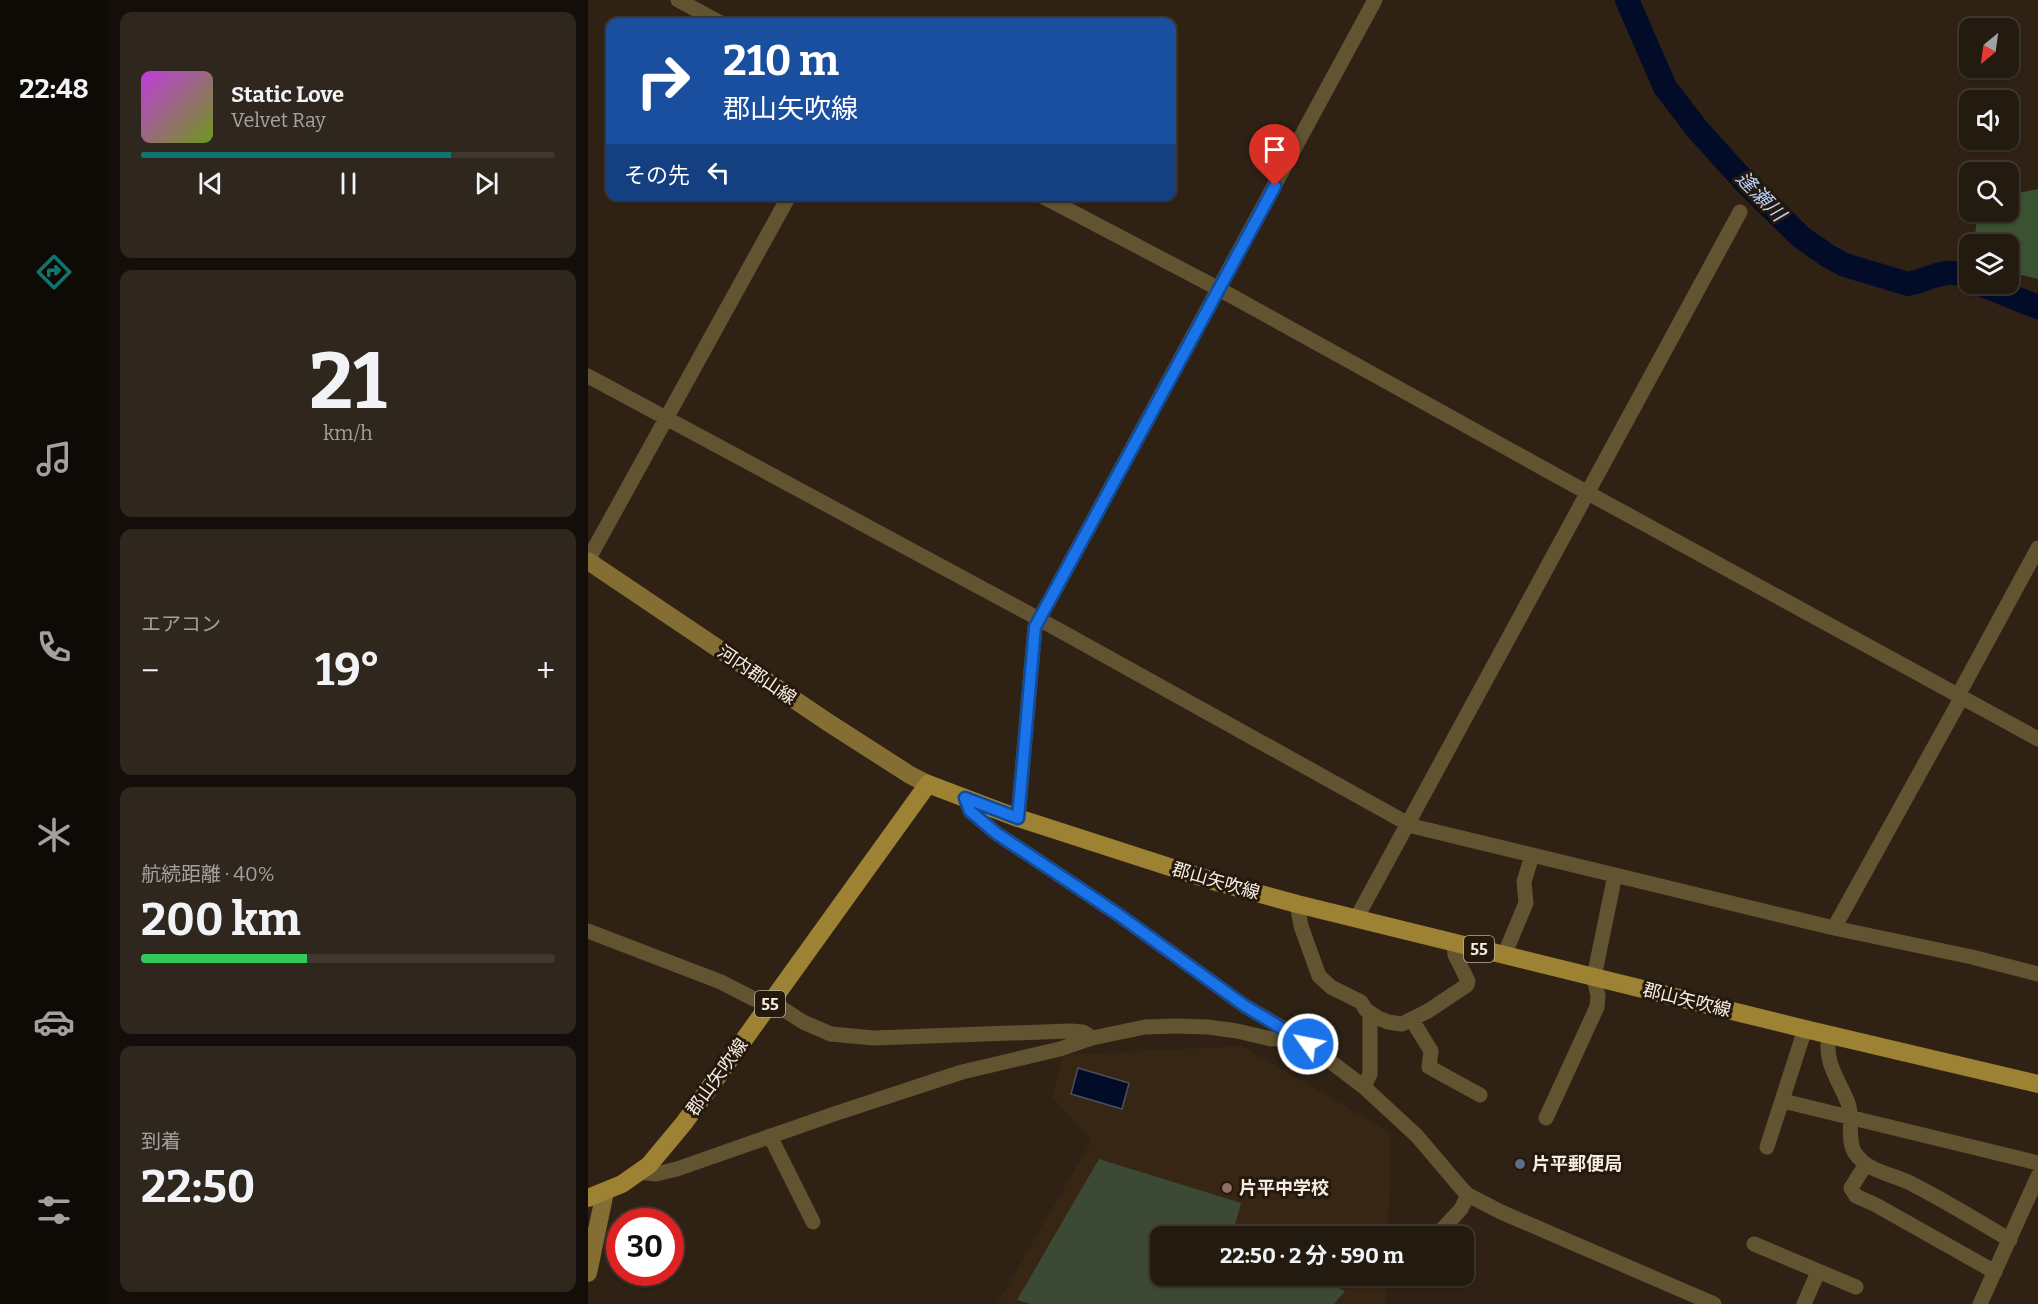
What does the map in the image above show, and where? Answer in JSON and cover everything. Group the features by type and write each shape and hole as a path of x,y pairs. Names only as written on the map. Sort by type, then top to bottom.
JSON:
{"main road":[{"name":"河内郡山線","path":"588,560 829,723 928,784"},
{"name":"郡山矢吹線","path":"597,1195 649,1165 684,1123 928,784 1018,818 1213,881 1297,904 2038,1084"},
{"path":"588,1273 597,1195"}],"street":[{"path":"678,0 712,18"},
{"path":"1018,818 1035,627 1375,0"},
{"path":"588,560 786,201"},
{"path":"1051,201 1219,290 2038,739"},
{"path":"1356,919 1740,212"},
{"path":"588,376 1039,619 1406,824 1834,928 1972,957 2038,974"},
{"path":"1834,928 1959,702 1959,695 2038,548"},
{"path":"965,798 970,811 996,833 1119,915 1245,1006 1298,1037 1364,1087 1417,1136 1468,1195 1501,1212 1714,1304"},
{"path":"1506,955 1526,903 1524,885 1532,855"},
{"path":"1546,1118 1597,1007 1598,996 1594,976 1616,875"},
{"path":"1297,904 1300,926 1319,976 1331,987 1361,1002 1370,1013 1394,1023 1401,1024 1412,1020 1467,985 1468,981 1455,955 1454,943"},
{"path":"588,931 721,982 831,1034 874,1038 1070,1031 1083,1032 1092,1038"},
{"path":"1364,1087 1371,1071 1370,1013"},
{"path":"1412,1020 1431,1051 1429,1067 1480,1095"},
{"path":"639,1172 666,1173 962,1072 1059,1049 1092,1038 1145,1027 1208,1027 1237,1030 1270,1039 1298,1037"},
{"path":"1767,1147 1805,1029"},
{"path":"1829,1035 1827,1053 1829,1062 1849,1105 1852,1148 1866,1164 1913,1184 2010,1240"},
{"path":"1783,1101 2038,1163"},
{"path":"770,1136 813,1222"},
{"path":"1866,1164 1851,1188 1856,1196 1995,1272"},
{"path":"1980,1304 2038,1176"},
{"path":"1445,1226 1461,1209 1468,1195"},
{"path":"1754,1244 1856,1287"},
{"path":"1804,1304 1818,1272"}],"shaded area":[{"name":"片平中学校","path":"1242,1046 1391,1133 1388,1226 1150,1226 1150,1286 1386,1286 1385,1304 997,1304 1092,1140 1052,1097 1063,1055"}],"green space":[{"path":"2038,189 2038,279 2019,274 2019,234 1975,234 1977,222 2019,222 2019,193"},
{"path":"1099,1159 1241,1203 1235,1226 1150,1226 1150,1286 1335,1286 1345,1291 1334,1304 1031,1304 1017,1300"}],"water":[{"path":"1078,1068 1129,1083 1122,1109 1071,1094"}],"waterway":[{"name":"逢瀬川","path":"1627,0 1665,87 1697,129 1745,182 1801,237 1845,265 1908,284 1945,273 1959,274"},
{"name":"逢瀬川","path":"2005,294 2038,307"}],"place":[{"name":"片平郵便局","path":"1520,1164"},
{"name":"片平中学校","path":"1227,1188"}],"route":[{"path":"1275,186 1035,627 1018,818 965,798 970,811 989,828 1184,960 1245,1006 1308,1044"}]}
